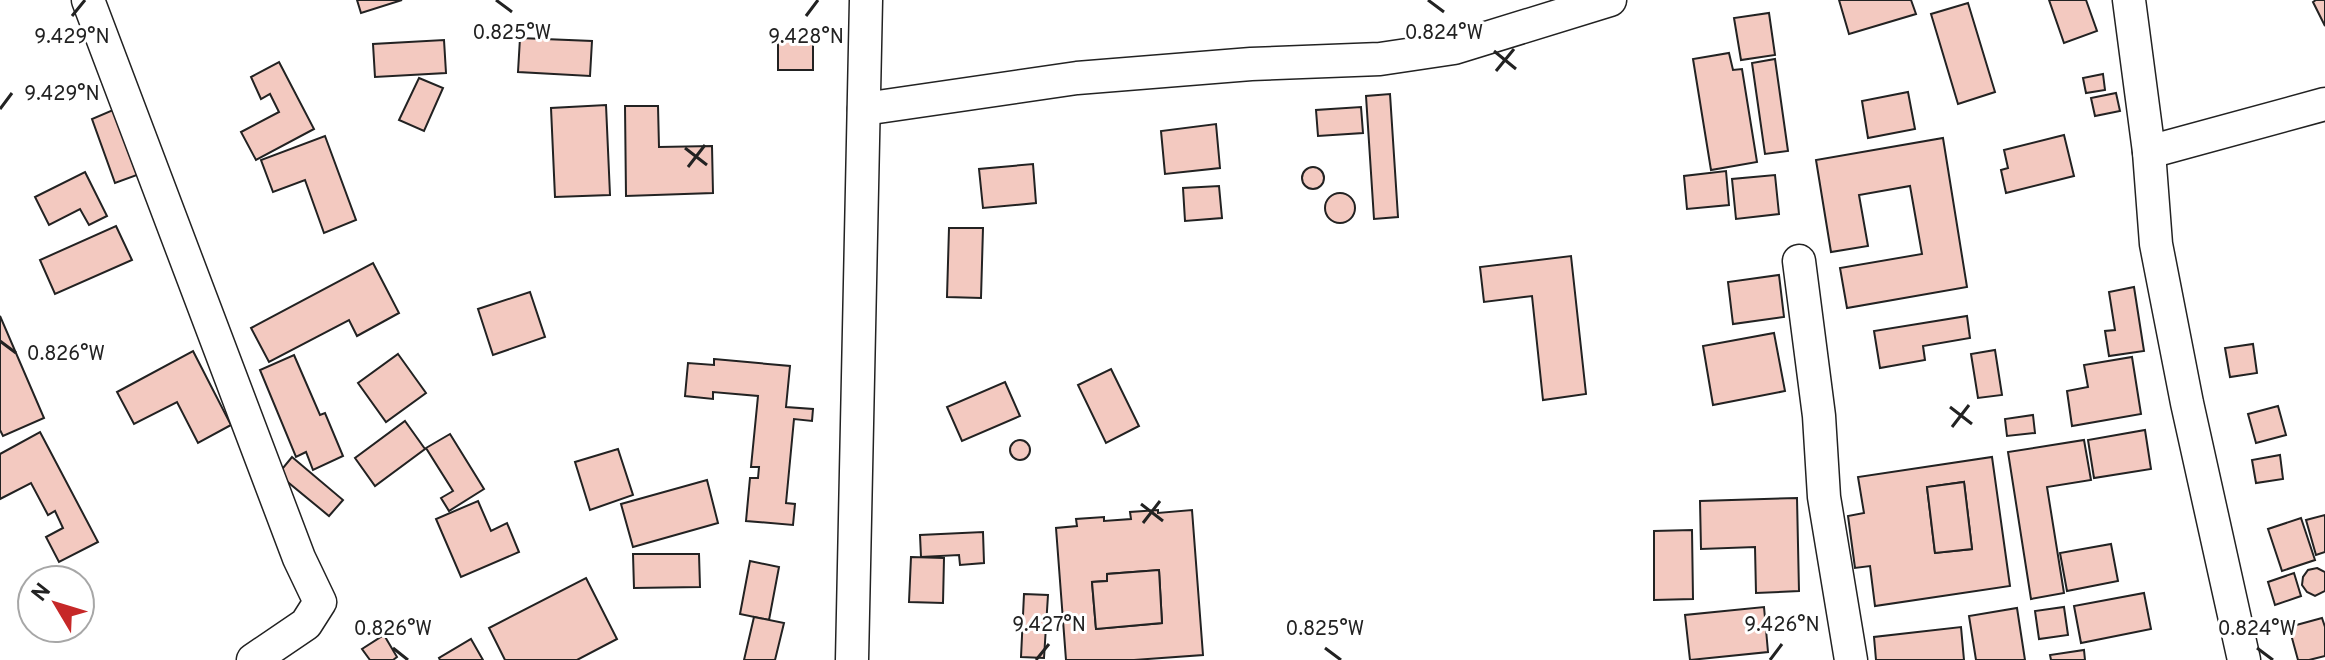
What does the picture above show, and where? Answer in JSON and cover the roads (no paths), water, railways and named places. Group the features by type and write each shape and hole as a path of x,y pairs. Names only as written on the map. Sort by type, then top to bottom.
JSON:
{"street":[{"path":"88,0 299,558 320,602 306,624 253,660"},
{"path":"852,660 866,0"},
{"path":"864,109 1077,78 1251,64 1380,59 1454,48 1610,0"},
{"path":"2129,0 2149,152 2156,244 2187,403 2244,660"},
{"path":"2149,152 2325,104"},
{"path":"1799,261 1819,416 1824,497 1851,660"}]}
